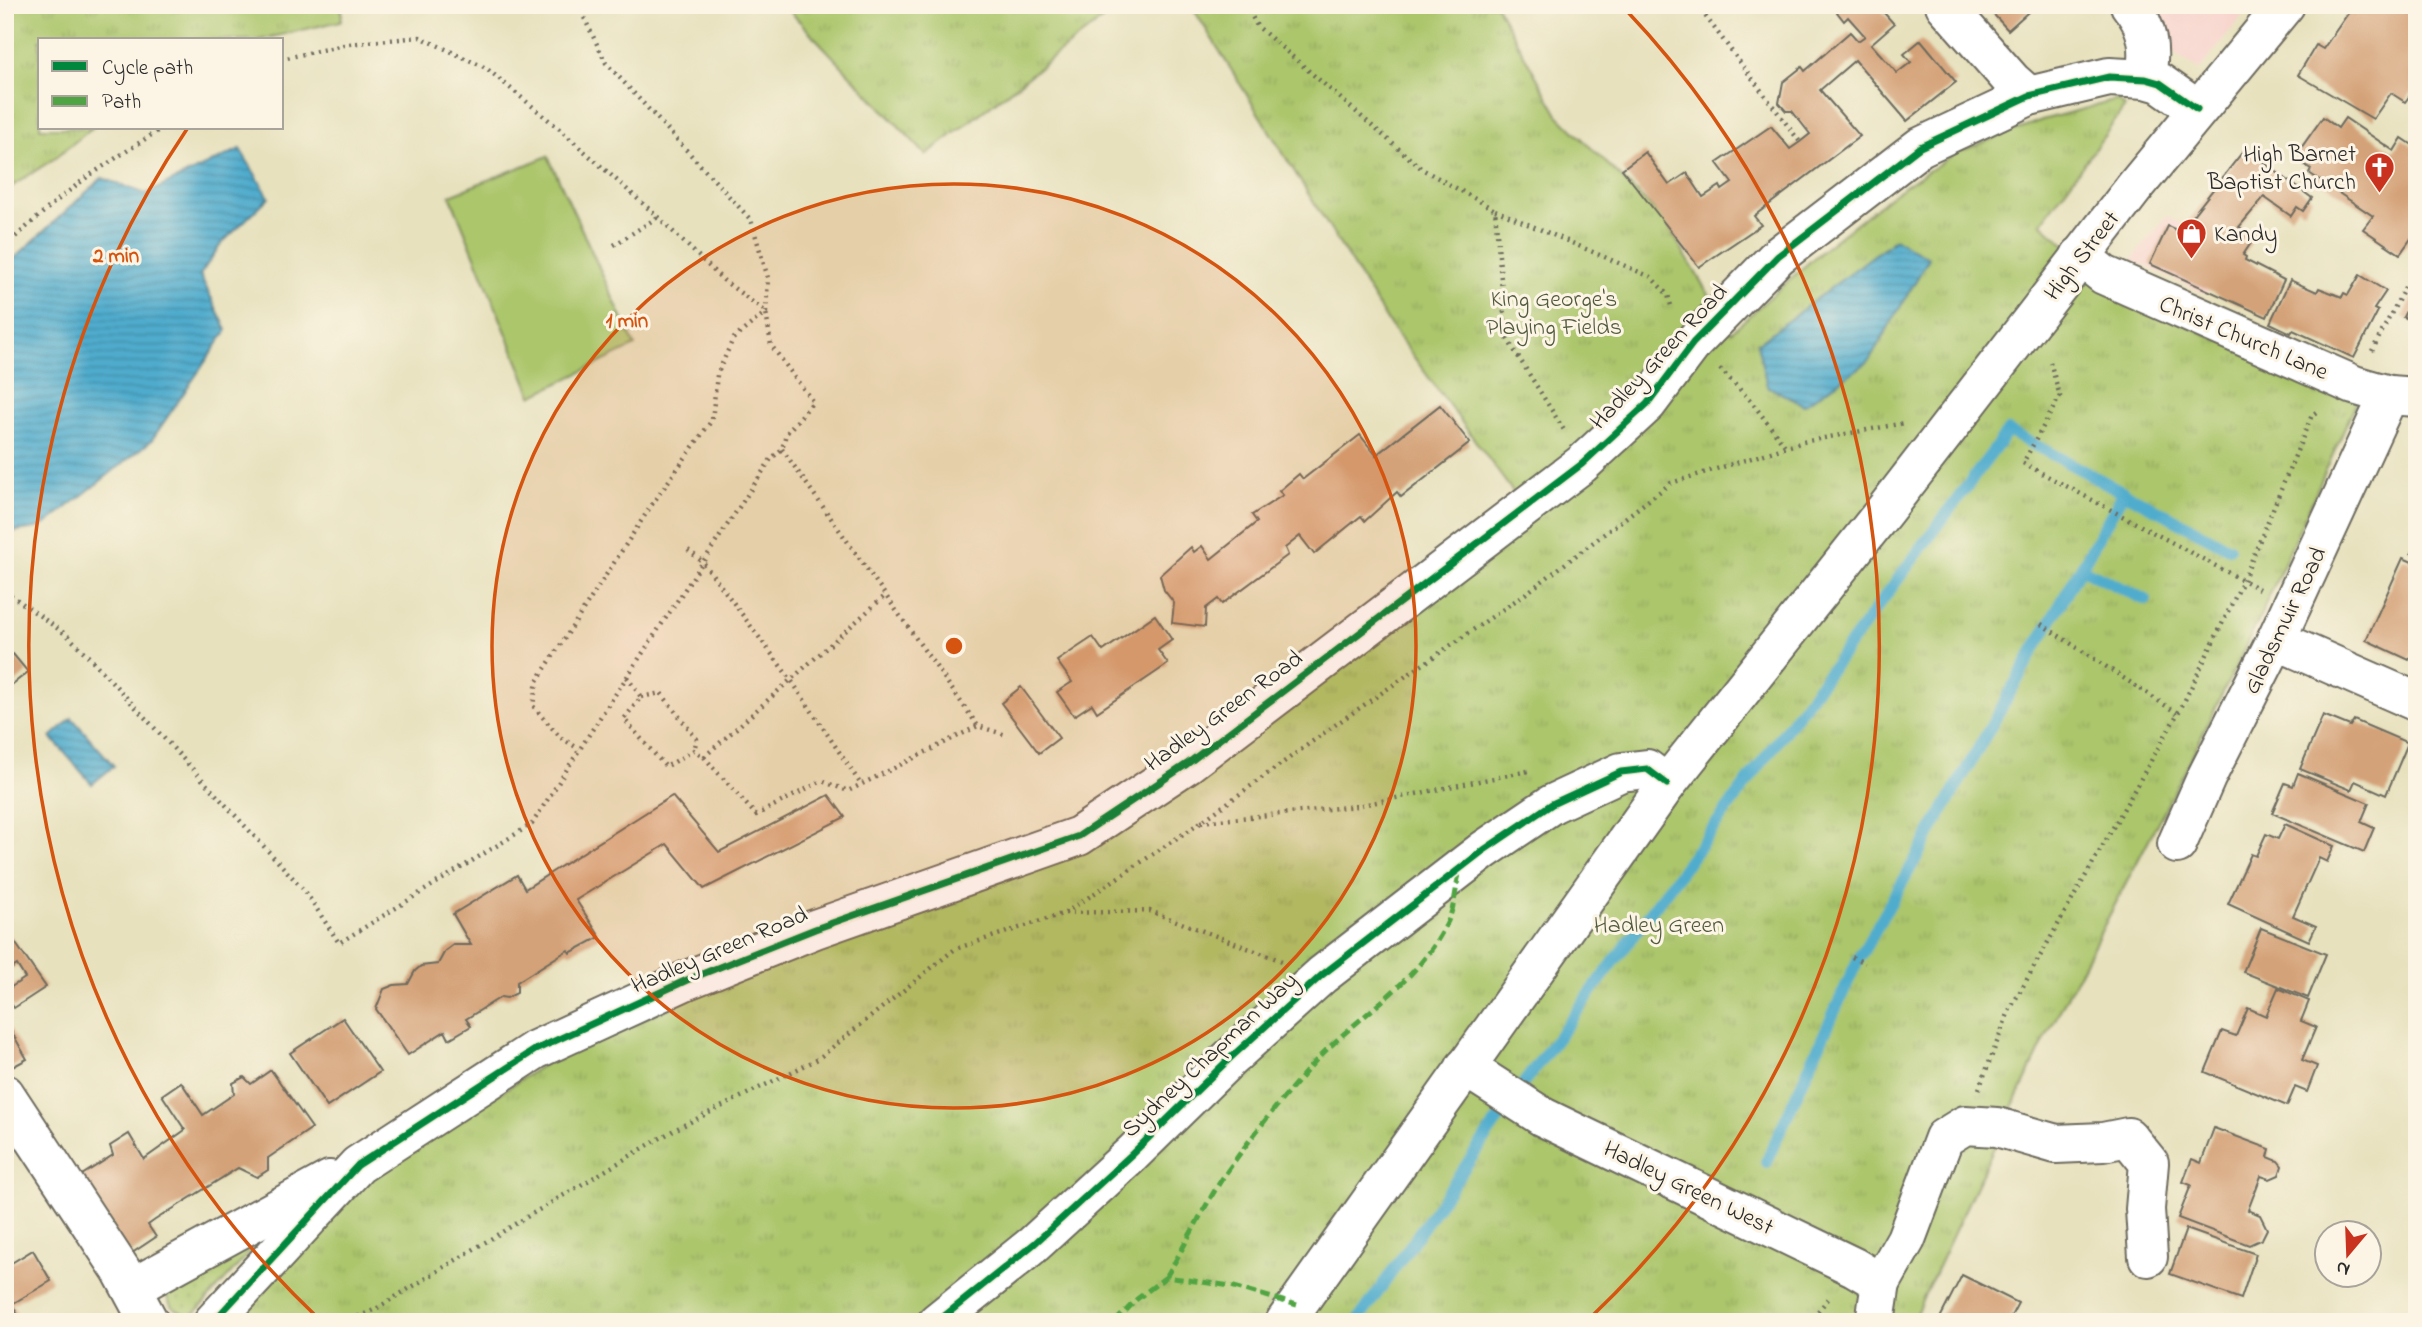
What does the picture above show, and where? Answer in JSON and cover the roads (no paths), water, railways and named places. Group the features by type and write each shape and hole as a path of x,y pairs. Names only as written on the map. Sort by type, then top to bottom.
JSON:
{"street":[{"path":"1945,5 2012,81 2029,96"},
{"path":"2130,5 2141,19 2146,34 2150,53 2146,79"},
{"name":"High Street","path":"1667,784 1885,510 2080,256 2197,109 2285,5"},
{"name":"Hadley Green Road","path":"132,1288 358,1165 535,1050 687,980 815,929 1079,836 1187,764 1582,464 1647,404 1693,343 1778,256 1920,147 2029,96 2109,77 2146,79 2161,83 2197,109"},
{"name":"Christ Church Lane","path":"2080,256 2104,275 2387,392"},
{"name":"Gladsmuir Road","path":"2177,844 2206,779 2276,640 2387,392"},
{"path":"2276,640 2417,702"},
{"name":"Sydney Chapman Way","path":"937,1322 1034,1244 1322,975 1483,850 1552,804 1621,772 1647,769 1667,784"},
{"path":"1285,1322 1667,784"},
{"name":"Hadley Green West","path":"1465,1068 1543,1117 1854,1267 1881,1283"},
{"path":"5,1094 132,1288 149,1322"},
{"path":"1875,1322 1881,1283 1906,1240 1944,1138 1965,1125 1997,1127 2056,1144 2103,1142 2128,1136 2149,1163 2146,1209 2148,1257"},
{"name":"Hadley Green Road","path":"213,1322 358,1165"}],"water":[{"path":"240,149 269,197 221,244 200,275 227,330 151,441 42,527 5,533 5,267 102,178 146,194"},
{"path":"1895,239 1929,258 1868,362 1804,405 1767,386 1757,344"},
{"path":"72,718 114,766 92,784 51,737"}],"waterway":[{"path":"1523,1084 2008,431 2229,548"},
{"path":"1766,1162 1857,962 2124,492"},
{"path":"2082,569 2146,600"},
{"path":"1357,1322 1502,1114"}],"place":[{"name":"High Barnet Baptist Church","path":"2379,194"},
{"name":"Kandy","path":"2191,260"}],"park label":[{"name":"King George's Playing Fields","path":"1554,312"},
{"name":"Hadley Green","path":"1659,924"}]}
